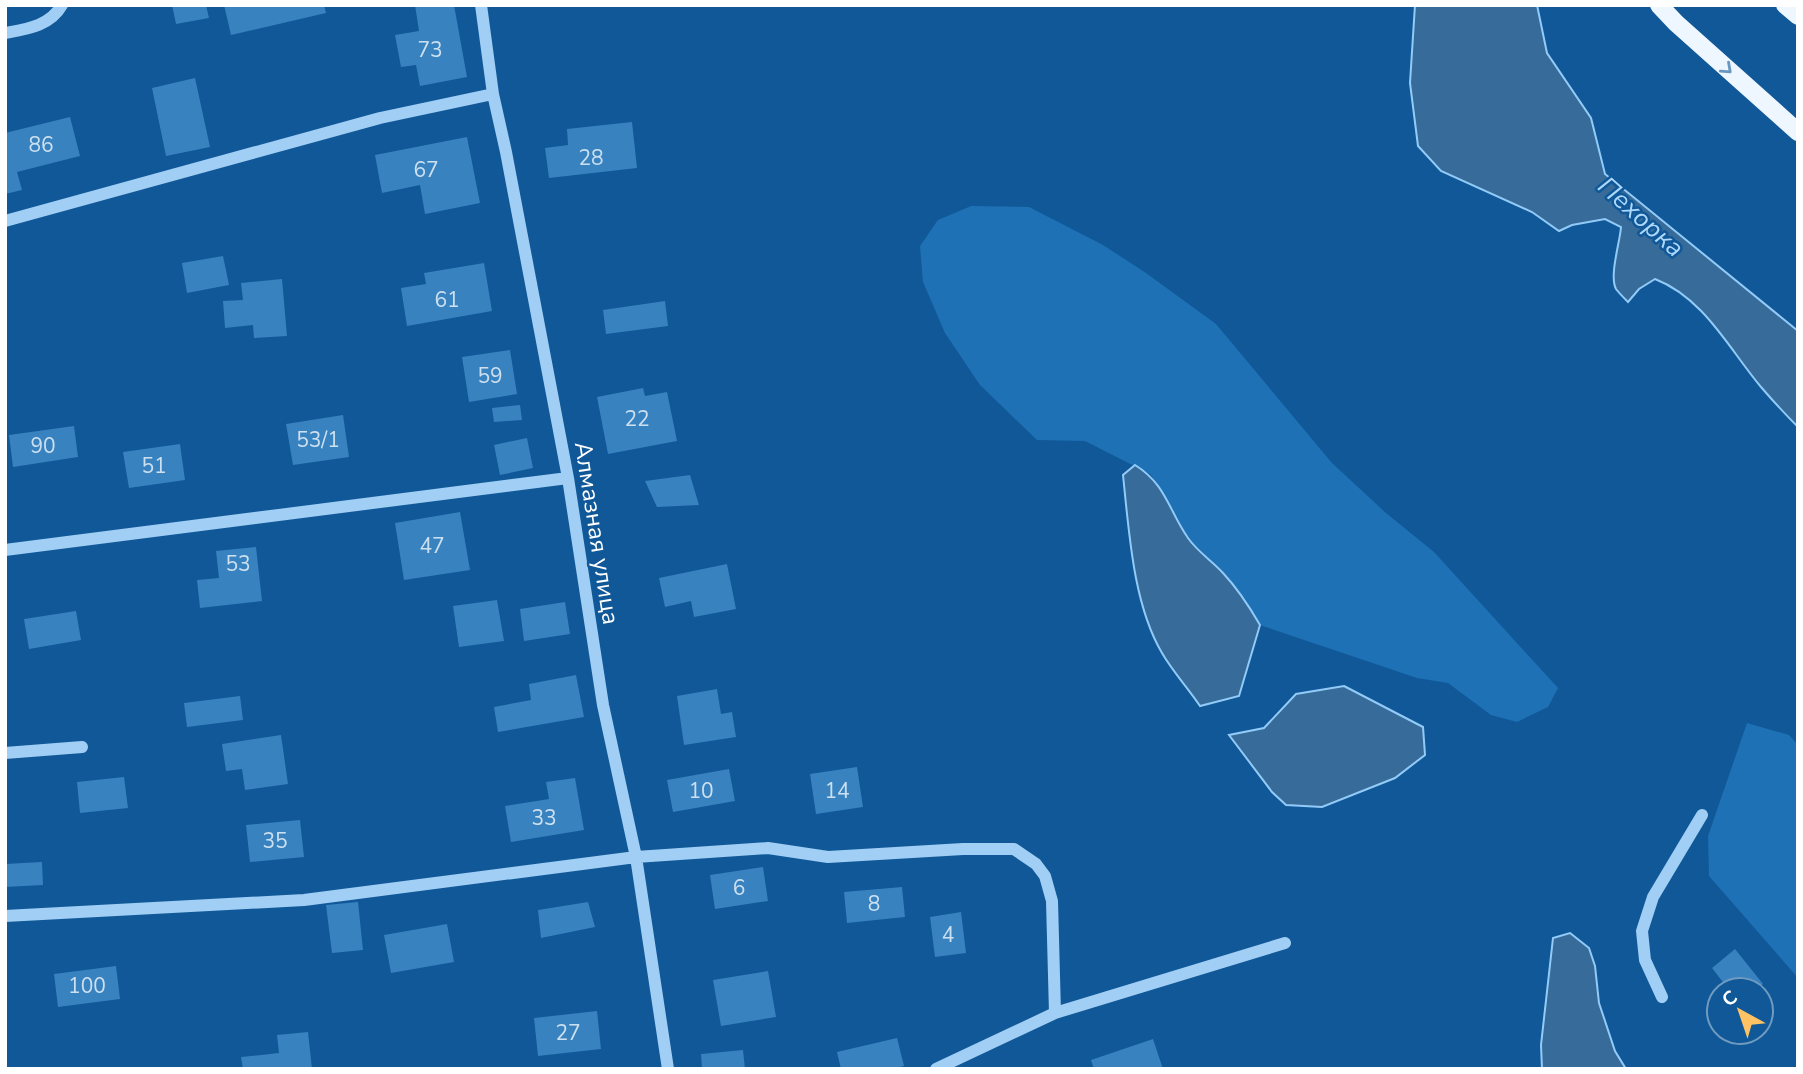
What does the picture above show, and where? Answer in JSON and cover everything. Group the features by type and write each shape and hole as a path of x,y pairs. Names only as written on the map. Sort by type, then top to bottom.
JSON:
{"main road":[{"path":"1660,5 1676,23 1798,132"},
{"path":"1786,5 1798,16"}],"street":[{"path":"5,33 45,23 62,5"},
{"name":"Алмазная улица","path":"481,5 493,94 568,478 603,705 636,857 667,1069"},
{"path":"5,221 380,118 493,94"},
{"path":"5,550 568,478"},
{"path":"5,753 82,747"},
{"path":"1662,997 1645,960 1642,931 1653,897 1702,815"},
{"path":"5,916 304,900 636,857 768,848 828,857 963,849 1014,849 1036,864 1045,876 1052,901 1055,1013"},
{"path":"936,1069 1055,1013 1285,943"}],"shaded area":[{"path":"971,206 1029,207 1103,245 1216,324 1332,463 1386,513 1434,552 1558,688 1548,707 1517,722 1491,715 1448,683 1417,678 1260,625 1245,599 1222,571 1189,539 1150,474 1085,441 1037,440 980,385 945,333 923,282 920,246 938,220"},
{"path":"1747,723 1789,735 1798,745 1798,978 1709,876 1708,836"}],"water":[{"name":"Пехорка","path":"1415,5 1537,5 1547,53 1591,118 1605,174 1798,331 1798,427 1761,387 1702,312 1688,299 1655,279 1639,289 1628,302 1616,289 1614,276 1621,227 1605,219 1572,225 1559,231 1532,212 1441,171 1418,146 1410,83"},
{"path":"1135,465 1154,481 1188,538 1234,585 1260,625 1239,696 1200,706 1166,660 1152,634 1138,590 1125,497 1123,475"},
{"path":"1344,686 1423,727 1425,755 1395,778 1322,807 1286,805 1272,792 1229,735 1264,728 1296,694"},
{"path":"1570,933 1589,948 1595,966 1599,1003 1615,1051 1626,1069 1542,1069 1541,1045 1553,938"}],"building":[{"path":"172,5 206,5 209,18 176,24"},
{"path":"224,5 324,5 326,13 231,35"},
{"path":"415,5 454,5 467,77 420,86 416,65 401,67 395,35 419,31"},
{"path":"195,78 210,147 166,156 152,88"},
{"path":"70,117 80,156 17,172 22,190 5,194 5,133"},
{"path":"632,122 637,168 549,178 545,148 568,145 567,129"},
{"path":"467,137 480,203 425,214 420,185 382,193 375,155"},
{"path":"223,256 229,285 187,293 182,263"},
{"path":"484,263 492,311 407,326 401,288 426,284 424,273"},
{"path":"282,279 287,336 254,338 253,325 225,328 223,301 243,300 241,283"},
{"path":"665,301 668,326 606,334 603,310"},
{"path":"510,350 517,394 469,402 462,357"},
{"path":"643,388 645,396 667,392 677,441 608,454 597,397"},
{"path":"520,405 522,420 494,422 492,408"},
{"path":"343,415 349,457 293,465 286,424"},
{"path":"74,426 78,457 13,467 9,435"},
{"path":"527,438 533,468 500,475 494,445"},
{"path":"180,444 185,480 129,488 123,452"},
{"path":"690,475 699,505 657,507 645,481"},
{"path":"460,512 470,570 404,580 395,523"},
{"path":"256,547 262,601 200,608 197,580 219,578 216,551"},
{"path":"727,564 736,609 694,617 691,601 665,607 659,578"},
{"path":"497,600 504,641 459,647 453,606"},
{"path":"565,602 570,634 524,641 520,609"},
{"path":"76,611 81,640 29,649 24,619"},
{"path":"576,675 584,717 498,732 494,707 531,700 529,684"},
{"path":"717,689 721,714 732,712 736,737 684,745 677,696"},
{"path":"240,696 243,720 187,727 184,703"},
{"path":"281,735 288,784 245,790 242,769 226,771 222,744"},
{"path":"857,767 863,807 816,814 810,774"},
{"path":"729,769 735,801 673,812 667,780"},
{"path":"124,777 128,808 80,813 77,782"},
{"path":"575,778 584,830 511,842 505,806 549,799 546,782"},
{"path":"300,820 304,857 250,862 246,825"},
{"path":"42,862 43,885 5,887 5,864"},
{"path":"763,867 768,901 715,909 710,875"},
{"path":"902,887 905,917 847,923 844,892"},
{"path":"358,902 363,950 332,953 326,905"},
{"path":"588,902 595,927 541,938 538,910"},
{"path":"961,912 966,953 935,957 930,917"},
{"path":"447,924 454,962 391,973 384,935"},
{"path":"1735,949 1757,976 1718,976 1712,968"},
{"path":"116,966 120,999 58,1007 54,974"},
{"path":"768,971 776,1017 721,1026 713,980"},
{"path":"597,1011 601,1049 538,1056 534,1018"},
{"path":"308,1032 312,1069 243,1069 241,1057 279,1053 277,1035"},
{"path":"897,1038 904,1066 892,1069 841,1069 837,1052"},
{"path":"1153,1039 1163,1069 1094,1069 1091,1060"},
{"path":"743,1050 745,1069 702,1069 701,1054"}]}
